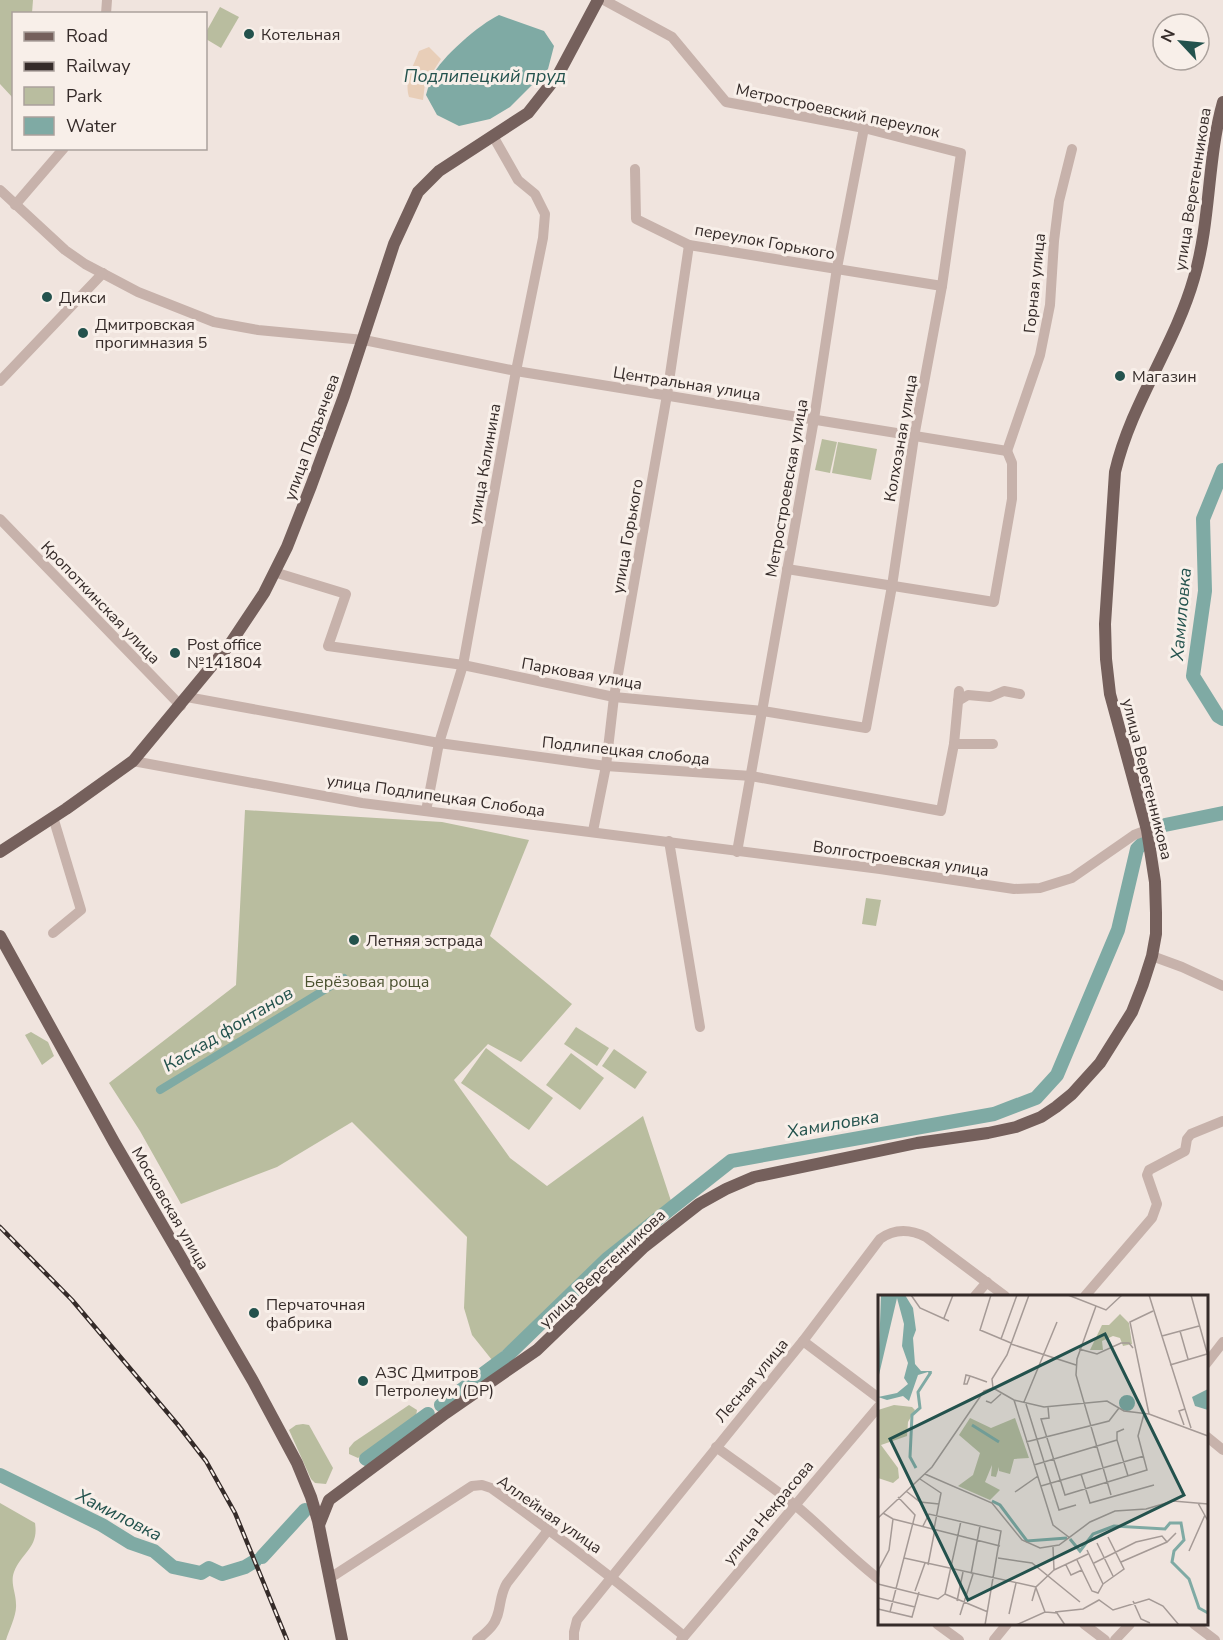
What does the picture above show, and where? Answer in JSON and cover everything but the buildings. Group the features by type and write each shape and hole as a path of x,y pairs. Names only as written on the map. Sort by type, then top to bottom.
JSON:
{"main road":[{"name":"улица Подъячева","path":"0,852 133,761 230,644 264,593 311,486 364,339 394,244 418,192 439,171 528,113 558,75 598,0"},
{"name":"улица Веретенникова","path":"318,1523 329,1500 537,1350 644,1247 699,1204 754,1177 917,1143 1016,1127 1041,1117 1072,1094 1100,1063 1115,1040 1132,1012 1152,956 1156,934 1156,913 1155,882 1147,830 1110,694 1106,659 1105,624 1115,472 1132,420 1176,328 1195,275 1206,224 1215,141 1223,102"},
{"name":"Московская улица","path":"0,936 110,1135 279,1426 297,1463 312,1497 342,1640"}],"street":[{"name":"Метростроевский переулок","path":"604,0 672,38 726,102 864,129 961,153"},
{"name":"Метростроевская улица","path":"737,852 814,419 837,268 864,129"},
{"name":"улица Калинина","path":"426,811 440,743 463,665 516,371 543,238 545,214 535,194 519,180 494,136"},
{"name":"Горная улица","path":"1007,451 1040,355 1050,305 1059,201 1072,149"},
{"path":"15,205 62,150"},
{"name":"Колхозная улица","path":"866,728 892,586 914,437 942,285 961,153"},
{"name":"переулок Горького","path":"635,169 636,219 689,245 942,285"},
{"name":"Центральная улица","path":"0,190 65,250 103,273 155,299 214,322 258,330 364,339 516,371 1007,451"},
{"name":"улица Горького","path":"593,831 606,766 614,697 667,395 689,245"},
{"path":"0,381 103,273"},
{"path":"787,569 994,602 1012,499 1012,464 1007,451"},
{"name":"Кропоткинская улица","path":"0,519 184,701"},
{"name":"Парковая улица","path":"274,572 346,594 328,646 364,653 463,665 614,697 763,711 866,728"},
{"name":"Подлипецкая слобода","path":"184,701 440,743 606,766 751,776 941,811 954,744 958,696 990,697 1004,691 1020,694"},
{"path":"954,744 993,744"},
{"name":"улица Подлипецкая Слобода","path":"133,761 363,803 593,831 737,852"},
{"path":"53,817 81,910 53,933"},
{"name":"Волгостроевская улица","path":"737,852 880,869 1014,889 1040,888 1072,878 1134,835 1147,830"},
{"path":"669,841 700,1027"},
{"path":"1152,956 1223,986"},
{"path":"1086,1295 1152,1218 1157,1204 1147,1175 1149,1170 1185,1151 1187,1139 1191,1134 1223,1121"},
{"name":"Лесная улица","path":"574,1640 577,1620 803,1341 880,1239 900,1230 915,1232 926,1237 1004,1295"},
{"path":"976,1295 987,1282"},
{"path":"803,1341 878,1398"},
{"path":"1208,1361 1223,1342"},
{"name":"улица Некрасова","path":"683,1637 878,1406"},
{"path":"1208,1438 1223,1450"},
{"path":"716,1447 794,1504 839,1543 856,1562 878,1579"},
{"name":"Аллейная улица","path":"330,1578 472,1486 482,1485 491,1488 612,1576 683,1637 697,1640"},
{"path":"477,1640 493,1626 502,1592 507,1583 549,1529"},
{"path":"940,1625 959,1640"},
{"path":"994,1640 1005,1625"},
{"path":"1086,1625 1105,1640"},
{"path":"1115,1640 1128,1625"},
{"path":"1196,1625 1215,1640"}],"green space":[{"path":"0,0 33,0 32,12 12,12 12,97 0,84"},
{"path":"220,7 239,17 221,48 207,40 207,30"},
{"path":"822,439 837,442 830,473 815,470"},
{"path":"838,442 877,449 871,480 832,473"},
{"name":"Берёзовая роща","path":"245,810 442,822 529,840 490,936 572,1004 521,1062 488,1044 454,1080 510,1158 547,1186 643,1116 672,1204 492,1360 472,1335 464,1308 467,1237 352,1122 277,1167 181,1204 140,1131 109,1083 236,985"},
{"path":"866,898 881,900 876,926 862,924"},
{"path":"576,1027 609,1048 597,1066 564,1044"},
{"path":"31,1032 48,1042 54,1056 42,1065 25,1035"},
{"path":"486,1048 553,1098 529,1130 461,1083"},
{"path":"614,1049 647,1072 635,1089 602,1066"},
{"path":"571,1053 604,1078 580,1110 546,1085"},
{"path":"409,1405 417,1410 416,1416 358,1458 349,1454 349,1448 354,1442"},
{"path":"296,1425 309,1425 333,1468 326,1484 315,1483 311,1479 289,1430"},
{"path":"0,1503 35,1523 36,1531 32,1544 14,1572 16,1608 6,1640 0,1640"}],"sand":[{"path":"429,47 441,59 425,84 423,100 409,97 408,79 412,68 419,51"}],"water":[{"name":"Подлипецкий пруд","path":"499,15 544,31 554,46 548,69 510,107 490,119 459,126 437,115 426,95 430,81 452,51 472,33"}],"waterway":[{"name":"Хамиловка","path":"1223,470 1203,519 1205,591 1193,676 1218,716 1223,719"},
{"name":"Хамиловка","path":"1154,832 1160,826 1223,813"},
{"name":"Хамиловка","path":"441,1405 507,1356 607,1259 731,1161 994,1114 1036,1098 1057,1075 1118,930 1137,849 1143,843"},
{"name":"Каскад фонтанов","path":"160,1090 344,978"},
{"name":"Хамиловка","path":"366,1459 428,1414"},
{"name":"Хамиловка","path":"0,1475 102,1525 131,1543 154,1551 173,1567 201,1573 209,1568 222,1574 245,1567 255,1561"},
{"name":"Хамиловка","path":"262,1557 305,1510"}],"railway":[{"path":"0,1227 72,1300 206,1461 235,1513 287,1640"}],"place":[{"name":"Котельная","path":"249,34"},
{"name":"Дикси","path":"47,297"},
{"name":"Дмитровская прогимназия 5","path":"83,333"},
{"name":"Магазин","path":"1120,376"},
{"name":"Post office №141804","path":"175,653"},
{"name":"Летняя эстрада","path":"354,940"},
{"name":"Перчаточная фабрика","path":"254,1313"},
{"name":"АЗС Дмитров Петролеум (DP)","path":"363,1381"}]}
